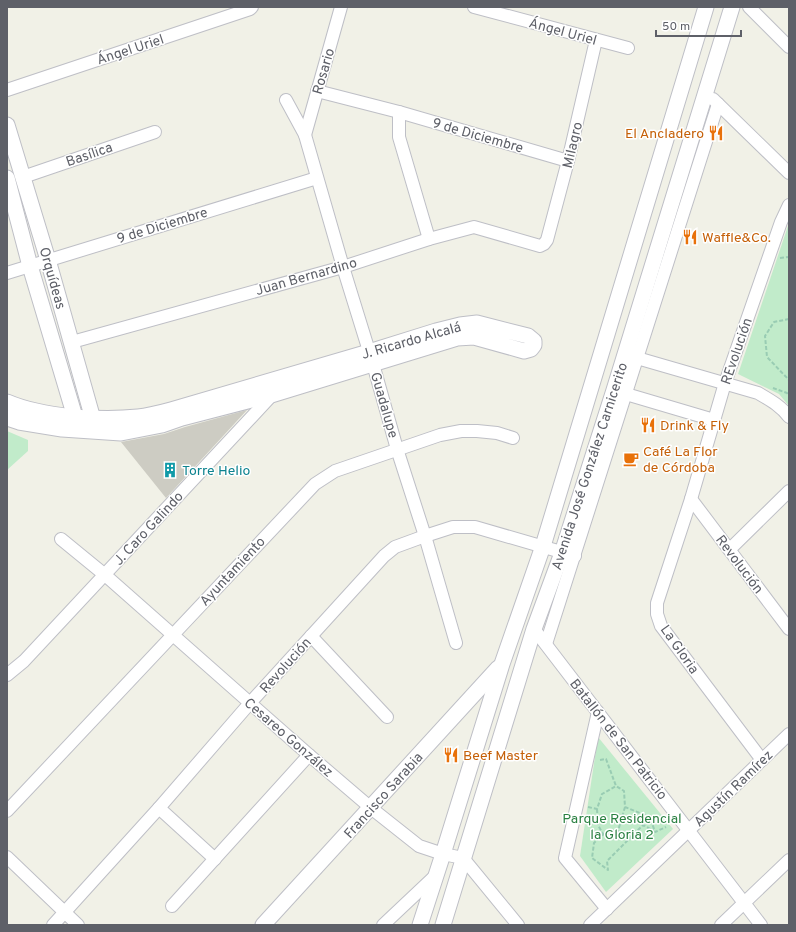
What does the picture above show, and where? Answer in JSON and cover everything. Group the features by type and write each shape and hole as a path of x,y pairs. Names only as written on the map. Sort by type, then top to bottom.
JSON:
{"street":[{"name":"Ángel Uriel","path":"7,90 243,12 252,7"},
{"name":"Rosario","path":"305,134 341,7"},
{"name":"Ángel Uriel","path":"474,7 628,48"},
{"name":"Avenida José González Carnicerito","path":"420,925 502,664 543,546 706,7"},
{"name":"Avenida José González Carnicerito","path":"443,925 534,629 569,554 628,345 732,7"},
{"path":"749,7 789,47"},
{"name":"Milagro","path":"540,246 547,240 568,161 596,40"},
{"name":"9 de Diciembre","path":"318,91 399,112 568,161"},
{"path":"706,93 789,173"},
{"name":"Guadalupe","path":"286,100 305,134 343,267 456,643"},
{"path":"546,644 569,554 626,394 718,104"},
{"path":"399,112 399,137 429,239"},
{"name":"Orquídeas","path":"7,125 72,342 94,426"},
{"name":"Basílica","path":"23,177 155,132"},
{"name":"9 de Diciembre","path":"7,273 317,178"},
{"name":"Orquídeas","path":"7,181 76,424"},
{"name":"REvolución","path":"691,500 725,383 781,222 789,205"},
{"name":"Juan Bernardino","path":"72,342 343,267 429,239 474,227 540,246"},
{"name":"J. Ricardo Alcalá","path":"7,418 19,422 94,426 122,433 272,396 371,358 436,330 477,323 528,336 534,341 534,346 531,349 524,351 474,337 457,338 371,358 285,377 171,410 139,417 114,419 94,426"},
{"path":"628,345 637,358 758,393 783,409 789,418"},
{"name":"J. Caro Galindo","path":"7,675 24,661 272,396 285,377"},
{"path":"626,394 714,420"},
{"name":"J. Ricardo Alcalá","path":"7,402 76,424"},
{"name":"Ayuntamiento","path":"7,811 171,635 315,484 335,471 397,448 440,435 461,431 477,431 496,433 512,438"},
{"path":"730,549 789,491"},
{"name":"Revolución","path":"691,500 787,622"},
{"name":"La Gloria","path":"691,500 658,603 658,614 661,626 762,760"},
{"name":"Revolución","path":"53,925 159,808 250,703 384,556 395,547 453,527 475,527 569,554"},
{"name":"Cesareo González","path":"61,539 105,575 171,635 371,808 419,846 443,854 463,858"},
{"name":"Batallón de San Patricio","path":"534,629 761,925"},
{"path":"311,636 387,717"},
{"name":"Francisco Sarabia","path":"263,925 502,664"},
{"path":"598,712 564,858 608,909"},
{"name":"Agustín Ramírez","path":"590,925 690,831 789,734"},
{"path":"172,906 310,755"},
{"path":"159,808 215,859"},
{"path":"7,857 78,925"},
{"path":"463,858 518,925"},
{"path":"721,925 789,860"},
{"path":"383,925 436,875"}],"path":[{"path":"777,259 789,257"},
{"path":"789,320 774,322 765,336 767,358 789,380"},
{"path":"773,387 787,393 789,396"},
{"path":"595,760 606,759 616,786 624,791 625,807 618,831 609,838 603,834 598,825 597,809 602,794 616,786"},
{"path":"588,807 597,809"},
{"path":"625,807 650,817 656,832"},
{"path":"603,834 594,843 592,858 608,870 607,861 643,826 656,832"},
{"path":"656,832 666,827"}],"green space":[{"path":"789,223 789,406 779,394 738,374"},
{"path":"7,431 28,440 28,451 7,470"},
{"name":"Parque Residencial la Gloria 2","path":"598,737 673,829 606,892 580,856"}],"building":[{"name":"Torre Helio","path":"247,410 166,498 121,442 164,434"}],"place":[{"name":"El Ancladero","path":"716,133"},
{"name":"Waffle&Co.","path":"690,237"},
{"name":"Drink & Fly","path":"648,425"},
{"name":"Café La Flor de Córdoba","path":"631,459"},
{"name":"Torre Helio","path":"170,470"},
{"name":"Beef Master","path":"451,755"}]}
